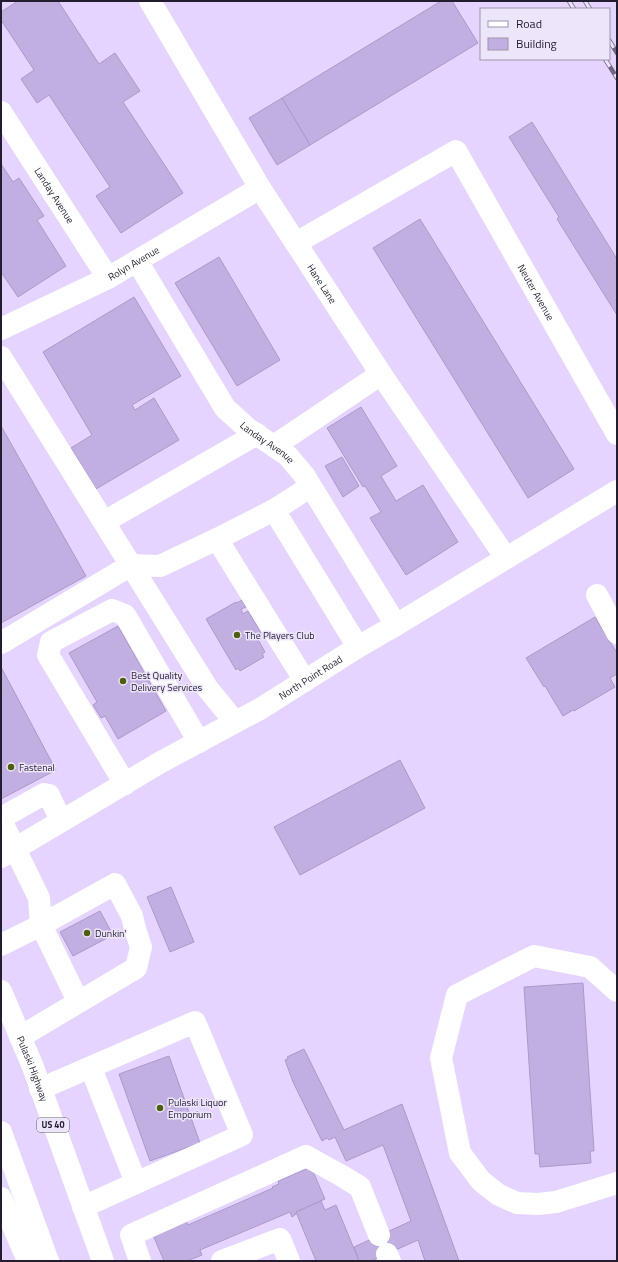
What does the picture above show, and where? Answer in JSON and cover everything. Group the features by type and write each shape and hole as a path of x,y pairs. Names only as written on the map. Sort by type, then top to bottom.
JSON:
{"street":[{"name":"Hane Lane","path":"150,1 260,188 381,374 506,558"},
{"name":"Landay Avenue","path":"1,112 108,278"},
{"name":"Neuter Avenue","path":"296,243 456,151 617,434"},
{"name":"Rolyn Avenue","path":"1,329 108,278 260,188"},
{"name":"Landay Avenue","path":"137,261 225,408 246,428 287,455 304,475 396,625"},
{"path":"1,357 208,689 235,722"},
{"path":"104,522 265,440 381,374"},
{"path":"1,643 131,566 160,566 274,510 310,487"},
{"name":"North Point Road","path":"8,853 305,681 358,647 617,491"},
{"path":"274,510 358,647"},
{"path":"217,539 305,681"},
{"path":"597,595 617,633"},
{"path":"125,784 48,656 51,642 112,610 125,615 198,742"},
{"path":"62,822 49,795 44,794 1,819 8,853 39,898 78,1001"},
{"path":"1,945 47,922 115,884 132,916 141,947 136,968 78,1001 20,1037"},
{"path":"617,991 590,967 534,956 457,995 441,1058 460,1153 482,1181 499,1195 517,1203 538,1204 556,1202 617,1183"},
{"name":"Pulaski Highway","path":"1,991 40,1089 103,1261"},
{"path":"40,1089 195,1022 242,1134 83,1207 88,1261"},
{"path":"91,1068 136,1183"},
{"path":"1,1132 48,1261"},
{"path":"140,1261 131,1235 306,1156 360,1187 386,1250"},
{"path":"1,1198 28,1261"},
{"path":"222,1261 280,1239 289,1261"}],"building":[{"path":"18,1 58,1 99,64 115,53 140,91 123,102 183,193 121,233 96,196 110,187 49,95 37,103 21,79 34,70 1,20 1,12"},
{"path":"441,1 452,1 478,43 310,145 282,98"},
{"path":"282,98 310,145 277,165 249,118"},
{"path":"532,122 617,259 617,315 557,219 559,217 509,137"},
{"path":"1,164 13,182 19,178 44,216 37,220 66,266 18,297 1,272"},
{"path":"420,219 574,469 528,498 373,248"},
{"path":"219,257 280,360 237,386 175,283"},
{"path":"134,297 181,376 132,405 135,410 154,398 179,440 96,489 71,448 92,435 43,352"},
{"path":"361,407 397,466 381,476 396,501 423,485 458,542 406,575 370,518 381,512 365,486 363,487 327,428"},
{"path":"1,426 86,576 1,623"},
{"path":"342,457 359,486 343,497 325,466"},
{"name":"The Players Club","path":"242,600 246,607 241,609 243,614 248,611 261,633 256,636 265,652 262,654 264,657 240,671 238,668 236,670 206,619"},
{"path":"595,617 617,653 617,674 610,678 615,687 563,716 526,658"},
{"path":"118,626 166,711 118,739 105,716 101,718 93,705 97,702 69,653"},
{"path":"1,667 56,770 1,799"},
{"path":"400,760 425,808 300,875 274,827"},
{"path":"171,887 194,942 170,952 147,897"},
{"name":"Dunkin'","path":"100,911 113,935 73,956 60,932"},
{"path":"583,983 594,1151 590,1151 591,1163 540,1167 539,1154 535,1154 524,987"},
{"path":"304,1049 344,1130 402,1104 459,1261 425,1261 418,1240 371,1261 359,1261 354,1247 411,1221 383,1145 346,1161 335,1137 329,1140 327,1138 322,1141 293,1082 285,1060 288,1059 287,1057"},
{"name":"Pulaski Liquor Emporium","path":"169,1056 200,1143 150,1161 119,1074"},
{"path":"311,1167 325,1199 296,1212 296,1214 292,1217 290,1212 200,1250 202,1255 187,1261 164,1261 153,1235 186,1221 188,1225 273,1188 272,1187 279,1184 278,1181"},
{"path":"321,1201 325,1210 336,1205 359,1261 316,1261 296,1212"}],"railway":[{"path":"569,1 573,8"},
{"path":"585,1 589,8"},
{"path":"610,42 617,53"},
{"path":"606,60 617,78"}],"place":[{"name":"The Players Club","path":"237,635"},
{"name":"Best Quality Delivery Services","path":"123,681"},
{"name":"Fastenal","path":"11,767"},
{"name":"Dunkin'","path":"87,933"},
{"name":"Pulaski Liquor Emporium","path":"160,1108"}]}
